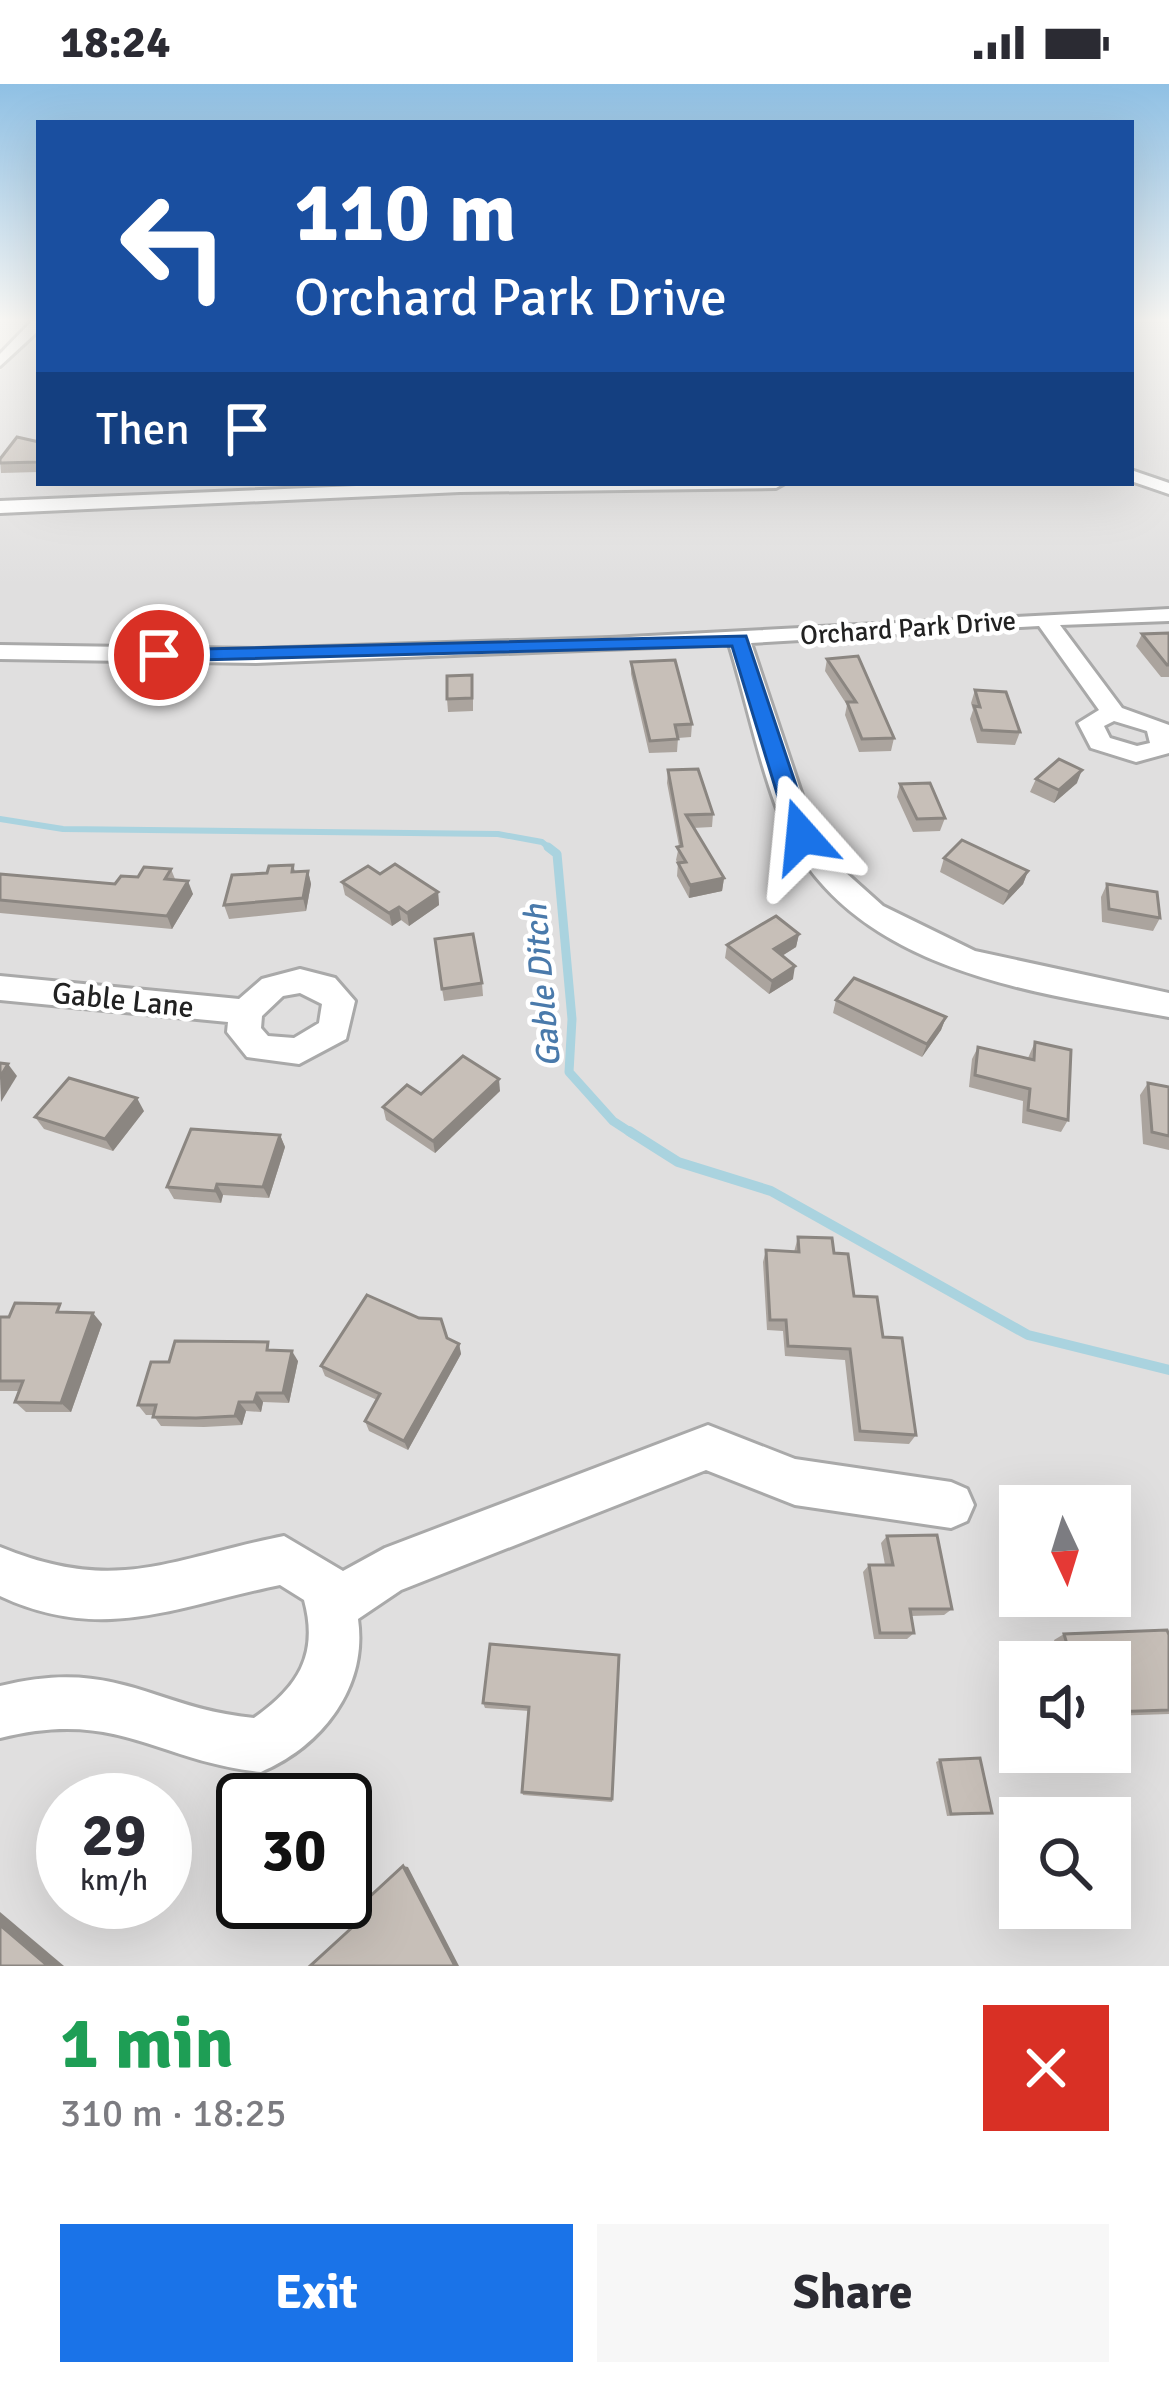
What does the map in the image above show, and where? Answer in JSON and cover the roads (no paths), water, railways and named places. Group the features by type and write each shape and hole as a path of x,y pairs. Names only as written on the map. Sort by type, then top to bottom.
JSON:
{"street":[{"path":"0,503 384,493 461,496 524,489 650,486"},
{"name":"Orchard Park Drive","path":"0,652 256,656 739,640 1169,615"},
{"path":"1045,619 1113,713"},
{"path":"739,640 802,836 818,862 857,902 892,927 957,958 1021,977 1169,1005"},
{"name":"Gable Lane","path":"0,988 245,1012"},
{"path":"332,1607 385,1572 708,1447 747,1471 802,1487 951,1505"},
{"path":"0,1571 35,1591 118,1598 178,1590 245,1566 284,1560 324,1586 332,1607 334,1668 316,1701 261,1745 229,1744 112,1704 35,1702 0,1712"}],"waterway":[{"name":"Gable Ditch","path":"0,819 63,829 498,834 542,842 552,850"},
{"name":"Gable Ditch","path":"548,847 557,854 572,1019 569,1072 613,1121 633,1134"},
{"name":"Gable Ditch","path":"629,1131 678,1162 771,1191 1028,1335 1169,1370"}]}
